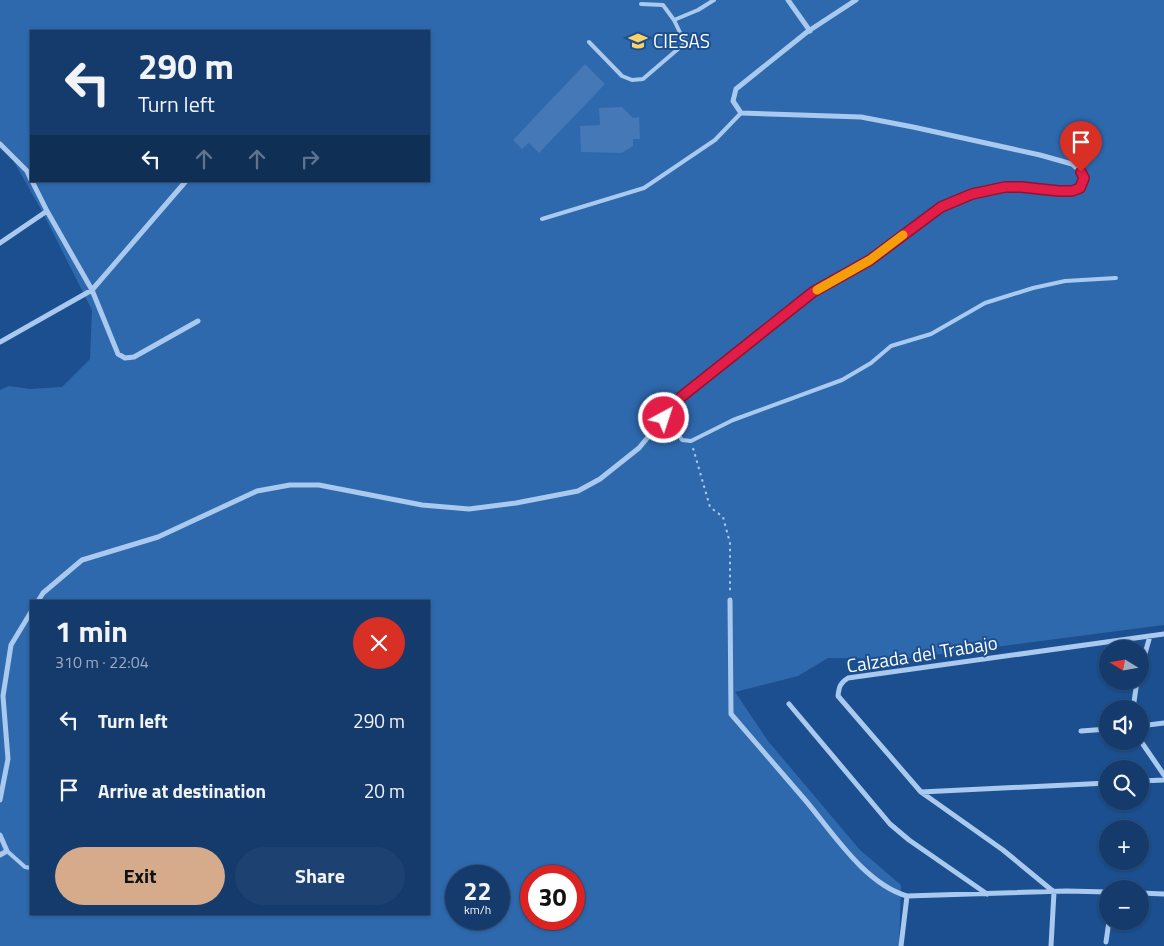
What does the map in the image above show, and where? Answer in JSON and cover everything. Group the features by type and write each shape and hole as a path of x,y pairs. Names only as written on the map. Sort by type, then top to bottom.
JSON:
{"street":[{"path":"788,0 810,31"},
{"path":"39,600 43,593 82,560 158,537 257,491 290,485 319,485 422,505 469,509 516,503 578,491 600,479 638,448 681,397 813,292 870,260 941,207 972,194 1005,187 1072,191 1080,188 1084,178 1081,172 1072,164 1040,155 861,117 741,113 733,101 736,89 810,31 856,0"},
{"path":"0,144 30,177"},
{"path":"32,182 92,290 118,354 126,358 134,357 198,321"},
{"path":"0,342 92,290 185,182"},
{"path":"0,242 47,211"},
{"path":"730,600 730,714 857,864 896,893 907,896 1099,892"},
{"path":"0,800 8,759 3,696 11,645 30,614"},
{"name":"Calzada del Trabajo","path":"1054,892 1003,850 921,792 838,696 838,688 841,682 848,678 1164,634"},
{"path":"1149,640 1150,636"},
{"path":"789,704 890,824 909,840 987,894"},
{"path":"1149,725 1164,723"},
{"path":"1081,731 1099,730"},
{"path":"1147,750 1164,775"},
{"path":"1149,781 1164,780"},
{"path":"921,792 1099,782"},
{"path":"0,836 7,851 0,855"},
{"path":"1051,946 1054,892"},
{"path":"1149,893 1164,894"},
{"path":"900,946 907,896"},
{"path":"1106,942 1108,930"}],"lane":[{"path":"674,20 698,10 714,0"},
{"path":"589,42 622,76 632,80 643,79 685,43 674,20 663,5 641,4"},
{"path":"542,219 644,188 715,140 741,113"},
{"path":"681,397 678,434 682,440 691,441 733,420 842,380 871,363 891,346 931,334 985,303 1033,288 1066,281 1116,278"},
{"path":"7,851 25,867 30,868"}],"path":[{"path":"691,441 710,507 723,517 730,543 730,600"}],"shaded area":[{"path":"0,0 1164,0 1164,625 904,659 828,658 798,676 735,692 768,741 860,850 901,885 899,946 0,946 0,390 9,386 30,389 62,387 90,359 92,310 43,213 13,160 0,144"}],"building":[{"path":"585,64 605,84 539,153 529,143 522,149 513,140"},
{"path":"622,107 633,118 639,117 640,139 633,139 633,146 622,153 581,152 580,126 600,125 599,108"}],"slow traffic":[{"path":"817,290 870,260 903,235"}],"place":[{"name":"CIESAS","path":"638,41"}],"route":[{"path":"664,418 681,397 813,292 870,260 941,207 972,194 1005,187 1072,191 1080,188 1084,178 1081,172"}]}
